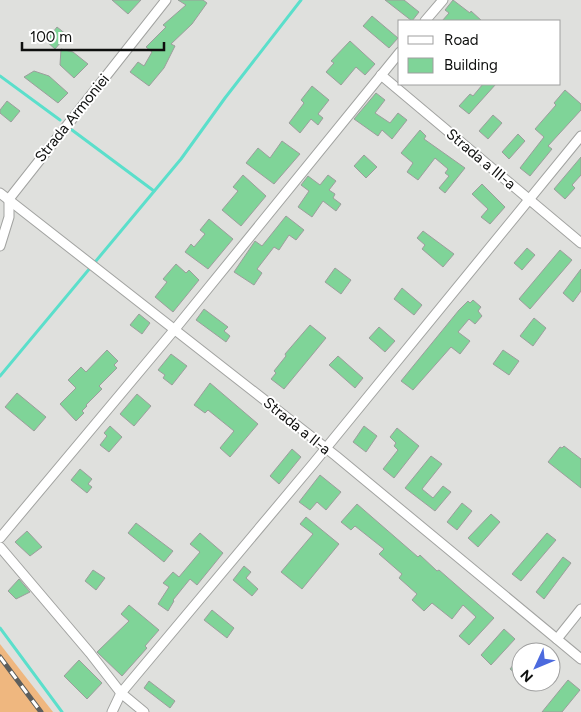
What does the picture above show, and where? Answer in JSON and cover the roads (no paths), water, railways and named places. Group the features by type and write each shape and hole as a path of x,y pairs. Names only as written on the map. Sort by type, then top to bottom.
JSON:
{"street":[{"name":"Strada Armoniei","path":"9,199 166,0"},
{"path":"426,20 443,0"},
{"path":"0,538 174,329 398,54"},
{"name":"Strada a III-a","path":"381,74 581,243"},
{"path":"112,712 121,693 581,136"},
{"name":"Strada a II-a","path":"0,192 325,448 581,659"},
{"path":"0,246 9,217 9,199"},
{"path":"0,547 90,653 121,693 144,712"},
{"path":"557,640 581,609"}],"waterway":[{"path":"0,376 181,159 225,98 301,0"},
{"path":"0,76 60,120"},
{"path":"72,130 154,191"},
{"path":"0,628 62,712"}],"railway":[{"path":"0,657 41,712"}]}
